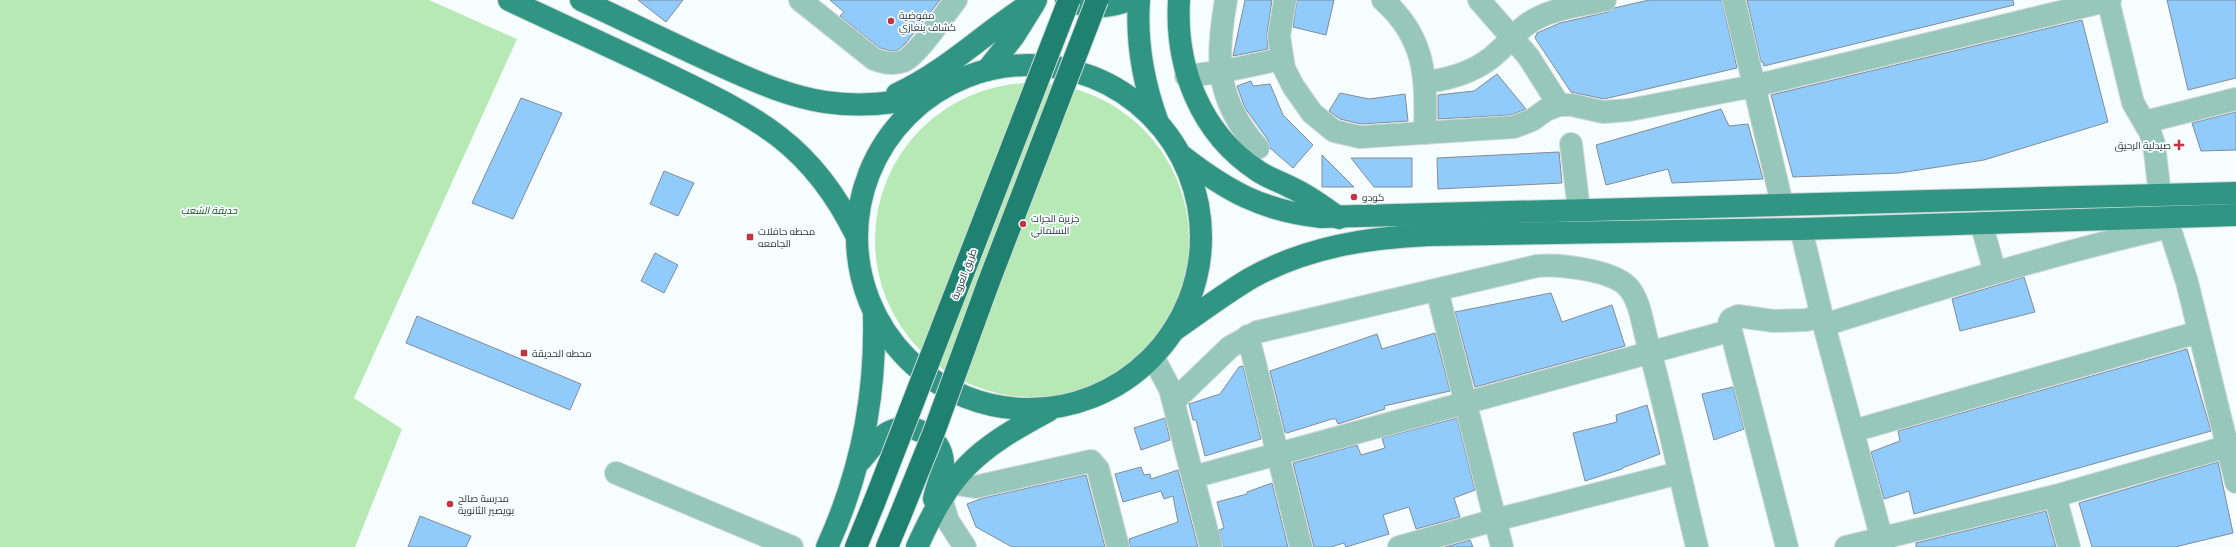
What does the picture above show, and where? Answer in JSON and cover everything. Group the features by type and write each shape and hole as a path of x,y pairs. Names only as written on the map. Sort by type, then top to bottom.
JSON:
{"highway":[{"name":"طريق العروبة","path":"856,547 1069,0"},
{"path":"887,547 937,425 988,284 1097,0"}],"main road":[{"path":"509,0 640,61 758,121 789,144 815,171 838,202 856,235"},
{"path":"581,0 697,56 777,90 825,102 870,104 891,103 931,95"},
{"path":"870,104 915,86 936,74 1004,20 1036,0"},
{"path":"987,70 1014,36 1036,0"},
{"path":"1066,0 1089,6 1102,7 1129,0"},
{"path":"1139,0 1140,58 1149,98 1157,122"},
{"path":"1180,0 1179,34 1186,76 1209,122 1230,148 1257,170 1307,196 1339,218"},
{"path":"1028,65 1069,70 1089,76 1114,88 1142,107 1157,122 1181,155 1196,193 1202,234 1197,275 1192,294 1173,331 1153,357 1130,377 1108,390 1074,404 1055,408 1016,409 977,402 958,395 929,379 909,362 883,332 874,315 860,276 856,235 861,194 876,156 900,122 931,95 961,79 987,70 1028,65"},
{"path":"1181,155 1218,183 1250,201 1303,216 1339,218 1782,204 2236,193"},
{"path":"1173,331 1232,290 1272,268 1314,251 1359,241 1429,235 1801,229 1981,223 2168,222 2236,214"},
{"path":"827,547 845,505 859,462 872,389 874,315"},
{"path":"917,547 941,498 963,469 990,444 1055,408"},
{"path":"859,462 880,437 896,429 914,428 930,436 938,448 943,461 942,470 934,496 941,498"}],"street":[{"path":"800,0 874,59 889,64 896,63 910,57 956,0"},
{"path":"1226,0 1219,44 1220,72 1233,113 1258,148"},
{"path":"1285,0 1279,36 1281,59 1288,78 1312,113 1334,131 1360,137 1514,127 1532,120 1546,110 1559,105 1572,105 1603,112 1616,112 1754,86 2108,0 2133,103 2145,122 2154,144 2160,195"},
{"path":"1383,0 1398,15 1412,35 1421,58 1426,82 1425,133"},
{"path":"1479,0 1540,72 1559,105"},
{"path":"1426,82 1456,77 1472,70 1486,61 1520,29 1540,16 1582,2 1605,0"},
{"path":"1734,0 1782,204"},
{"path":"1186,76 1220,72 1281,59"},
{"path":"2145,122 2236,99"},
{"path":"1572,144 1579,210"},
{"path":"1787,547 1729,331 1731,320 1738,316 1779,321 1823,320 2168,222 2187,282 2199,332 2231,446 2236,482"},
{"path":"1981,223 1995,272"},
{"path":"1801,229 1823,320 1883,543"},
{"path":"1174,401 1222,353 1248,336 1267,329 1548,265 1572,266 1614,278 1626,285 1635,296 1697,547"},
{"path":"1438,290 1502,547"},
{"path":"1193,477 1729,331"},
{"path":"1853,432 2199,332"},
{"path":"1248,336 1301,547"},
{"path":"1153,357 1166,378 1174,401 1211,547"},
{"path":"1846,547 1883,543 2231,446"},
{"path":"965,547 948,521 941,498 975,487 1091,461 1098,469 1118,547"},
{"path":"616,473 792,547"},
{"path":"1399,547 1495,520 1679,473"},
{"path":"2055,496 2069,547"}],"green space":[{"name":"حديقة الشعب","path":"0,0 429,0 517,39 354,398 402,429 355,547 0,547"},
{"path":"1032,83 1063,86 1092,95 1119,109 1143,129 1163,153 1177,180 1186,209 1189,240 1186,271 1177,300 1163,327 1143,351 1119,371 1092,385 1063,394 1032,397 1001,394 972,385 945,371 921,351 901,327 887,300 878,271 875,240 878,209 887,180 901,153 921,129 945,109 972,95 1001,86"}],"building":[{"path":"638,0 683,0 666,22"},
{"path":"830,0 940,0 905,44 898,50 892,51 880,48 840,16 844,12"},
{"path":"1245,0 1272,0 1267,34 1268,49 1233,56"},
{"path":"1297,0 1334,0 1326,35 1293,27"},
{"path":"1649,0 1722,0 1737,68 1604,99 1571,92 1535,38 1537,33 1560,23 1608,12 1614,8"},
{"path":"1747,0 2013,0 2014,5 1764,66 1763,62 1761,62"},
{"path":"2167,0 2236,0 2236,78 2188,90"},
{"path":"2082,20 2108,122 1984,160 1899,173 1793,177 1771,95"},
{"path":"1497,74 1526,109 1511,115 1438,119 1438,95 1474,91"},
{"path":"1251,81 1253,86 1270,84 1283,115 1313,145 1293,168 1270,148 1268,140 1245,108 1237,86"},
{"path":"1340,93 1369,99 1405,94 1408,121 1361,124 1340,119 1329,111"},
{"path":"521,98 562,113 513,219 472,203"},
{"path":"1721,109 1729,126 1748,124 1763,179 1672,183 1668,169 1606,185 1596,145"},
{"path":"2236,112 2236,150 2201,151 2192,123"},
{"path":"1559,152 1562,183 1438,189 1437,158"},
{"path":"1322,155 1354,187 1322,187"},
{"path":"1351,158 1412,158 1412,187 1374,187"},
{"path":"664,171 694,183 678,216 650,204"},
{"path":"655,253 678,265 664,293 641,281"},
{"path":"2024,277 2035,312 1960,331 1952,299"},
{"path":"1551,293 1562,322 1612,305 1625,346 1475,387 1455,312"},
{"path":"417,316 581,384 570,410 406,343"},
{"path":"1435,333 1450,391 1384,406 1385,409 1338,424 1336,419 1332,419 1287,433 1285,432 1270,371 1377,334 1382,349"},
{"path":"2187,349 2211,431 1914,514 1909,491 1884,499 1871,452 1900,441 1898,431"},
{"path":"1243,366 1261,439 1205,456 1196,420 1193,420 1189,404 1220,394 1239,367"},
{"path":"1733,387 1744,429 1714,440 1702,394"},
{"path":"1647,405 1660,454 1622,469 1585,481 1573,433 1617,422 1616,415"},
{"path":"1165,418 1170,440 1141,450 1134,428"},
{"path":"1457,418 1475,490 1454,498 1460,517 1416,529 1409,507 1383,515 1389,534 1346,547 1344,543 1331,547 1314,547 1293,463 1357,445 1361,455 1385,448 1382,438"},
{"path":"2218,462 2233,533 2175,547 2092,547 2079,503"},
{"path":"1141,467 1144,475 1150,474 1151,479 1178,470 1198,547 1130,547 1129,539 1178,522 1173,496 1164,499 1161,491 1123,502 1115,474"},
{"path":"1086,475 1105,547 1012,547 976,527 967,504 983,498"},
{"path":"1272,483 1288,547 1223,547 1219,530 1224,528 1217,502 1247,494 1247,492"},
{"path":"2046,511 2056,547 1916,547 1916,543"},
{"path":"420,516 471,536 466,547 408,547"},
{"path":"1470,540 1473,547 1445,547"}],"place":[{"name":"مفوضية كشاف بنغازي","path":"891,21"},
{"name":"صيدلية الرحيق","path":"2179,145"},
{"name":"كودو","path":"1354,197"},
{"name":"جزيرة الجرات السلماني","path":"1023,224"},
{"name":"محطه حافلات الجامعه","path":"750,237"},
{"name":"محطه الحديقة","path":"524,353"},
{"name":"مدرسة صالح بويصير الثانوية","path":"450,504"}]}
